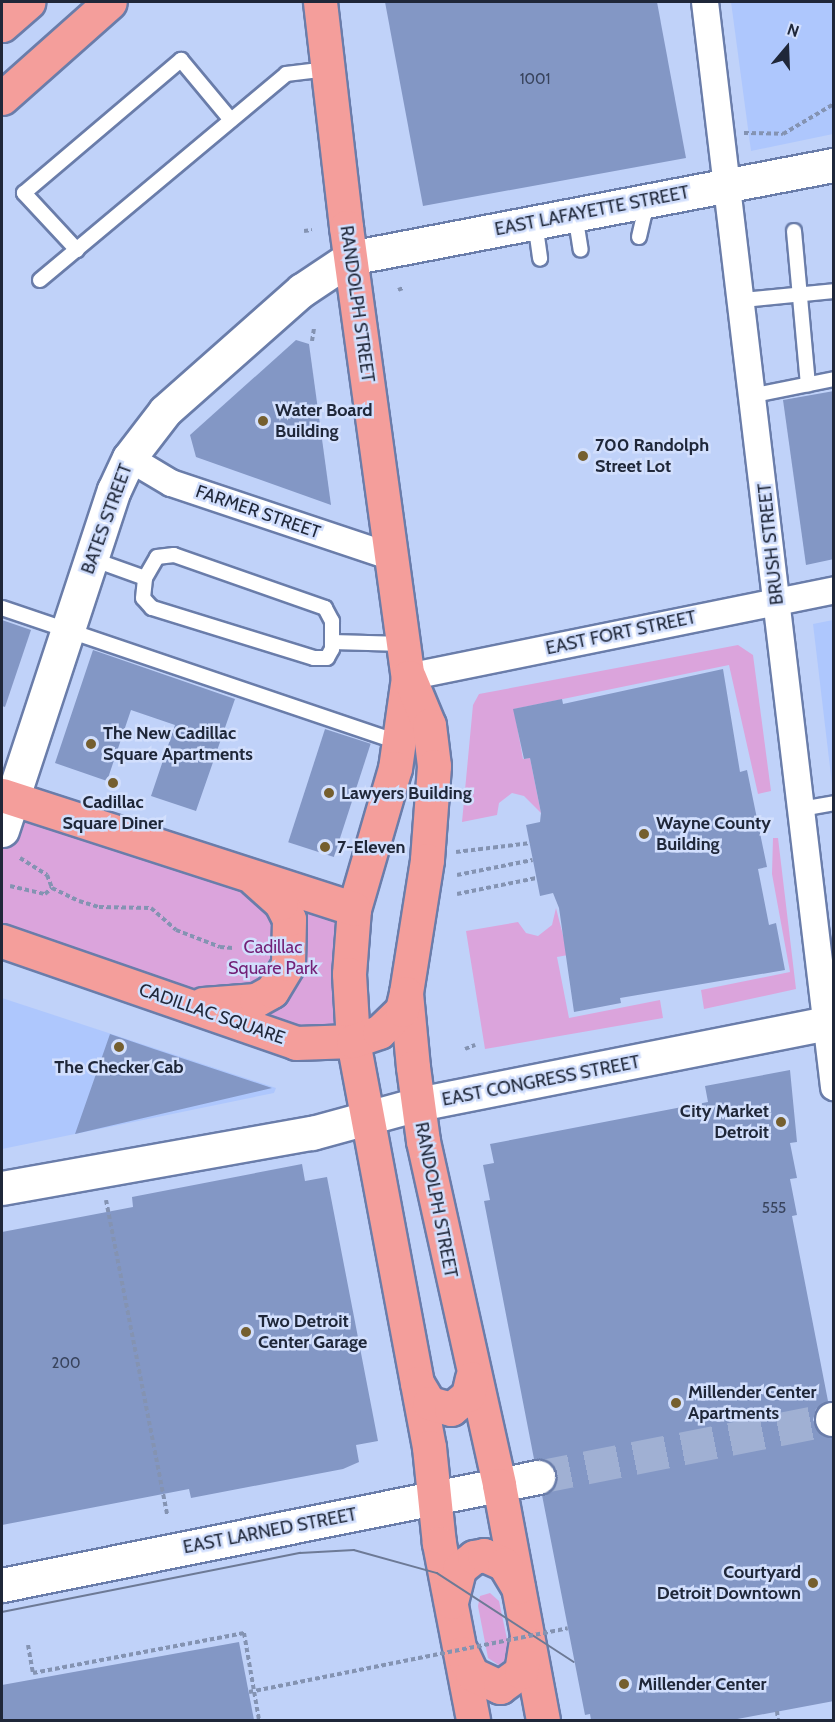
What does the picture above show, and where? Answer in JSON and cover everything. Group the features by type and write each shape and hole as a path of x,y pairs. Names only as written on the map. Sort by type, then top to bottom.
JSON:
{"main road":[{"path":"2,25 28,2"},
{"path":"2,98 110,2"},
{"name":"RANDOLPH STREET","path":"320,2 350,258 408,677 401,742 354,909 349,974 353,1041 417,1383 451,1603 473,1720"},
{"name":"RANDOLPH STREET","path":"408,677 429,725 434,766 429,843 406,993 418,1104 472,1378 499,1485 543,1720"},
{"path":"7,796 354,909"},
{"path":"175,1002 230,1005 256,1000 282,979 291,942 289,919 281,903 250,875"},
{"name":"CADILLAC SQUARE","path":"2,941 296,1043 353,1041 379,1032 394,1020 406,993"},
{"path":"417,1383 429,1403 451,1409 468,1395 472,1378"},
{"path":"451,1603 459,1569 474,1557 484,1555 504,1564 520,1592"},
{"path":"459,1646 472,1674 500,1687 521,1672 527,1632"}],"street":[{"name":"BRUSH STREET","path":"705,2 755,395 801,809 830,1022 834,1087"},
{"name":"EAST LAFAYETTE STREET","path":"350,258 729,183 834,165"},
{"name":"BATES STREET","path":"2,831 7,796 129,458 165,411 302,290 350,258"},
{"name":"FARMER STREET","path":"129,458 171,483 392,557"},
{"name":"EAST FORT STREET","path":"408,677 834,590"},
{"name":"EAST CONGRESS STREET","path":"2,1188 312,1132 418,1104 830,1022"},
{"name":"EAST LARNED STREET","path":"2,1585 538,1477"}],"lane":[{"path":"77,250 24,193 181,60 231,120"},
{"path":"40,280 286,74 328,69"},
{"path":"639,237 647,200"},
{"path":"575,214 581,250"},
{"path":"534,222 540,259"},
{"path":"794,231 808,384"},
{"path":"743,300 834,291"},
{"path":"755,395 834,379"},
{"path":"174,555 298,595 325,608 332,621 332,642 327,658 314,658 152,608 143,598 145,578 158,557 174,555"},
{"path":"93,559 145,578"},
{"path":"2,608 401,742"},
{"path":"332,642 404,644"},
{"path":"801,809 834,803"}],"path":[{"path":"744,133 783,134 834,104"},
{"path":"304,231 312,230"},
{"path":"398,290 403,288"},
{"path":"312,341 314,328"},
{"path":"456,852 530,843"},
{"path":"20,858 47,875 52,888 99,907 151,908 176,930 220,948 233,948"},
{"path":"457,875 533,860"},
{"path":"457,894 536,878"},
{"path":"10,886 45,894 52,888"},
{"path":"465,1049 475,1045"},
{"path":"106,1200 167,1515"},
{"path":"249,1692 568,1628"},
{"path":"28,1645 33,1673 244,1633 259,1720"},
{"path":"777,1711 778,1720"}],"shaded area":[{"path":"731,2 833,2 833,134 751,151"},
{"path":"834,620 833,793 813,624"},
{"path":"2,998 276,1088 274,1093 2,1149"}],"green space":[{"path":"738,645 753,655 771,791 758,794 729,665 514,709 523,759 530,758 541,813 524,796 512,793 499,803 497,815 462,822 473,705 479,694"},
{"name":"Cadillac Square Park","path":"2,795 354,909 353,1041 296,1043 2,941"},
{"path":"773,838 778,838 796,989 704,1009 701,990 790,972 772,874"},
{"path":"556,908 568,955 557,957 569,1018 660,1000 663,1018 485,1049 466,931 518,922 526,933 538,936 552,925"},
{"path":"490,1593 499,1601 510,1653 500,1666 488,1658 478,1606 480,1596"}],"building":[{"path":"385,2 657,2 686,158 423,206"},
{"name":"Water Board Building","path":"296,340 309,344 331,505 196,457 190,435"},
{"path":"834,391 834,559 806,565 783,400"},
{"path":"2,620 31,630 5,707 2,706"},
{"name":"The New Cadillac Square Apartments","path":"93,650 235,699 196,811 151,796 175,725 131,710 107,781 55,763"},
{"name":"Wayne County Building","path":"723,669 740,772 747,770 767,867 758,869 769,925 776,923 785,970 620,998 621,1003 574,1012 559,908 553,893 540,896 526,825 540,822 541,813 530,758 524,759 513,709 562,699 563,704"},
{"name":"Lawyers Building","path":"325,729 371,744 334,857 288,842"},
{"path":"110,1034 154,1049 272,1088 75,1134"},
{"name":"Courtyard Detroit Downtown","path":"790,1070 797,1142 790,1143 797,1178 790,1179 797,1215 792,1216 828,1401 816,1409 813,1420 822,1435 834,1438 834,1701 732,1720 591,1720 590,1714 585,1715 542,1495 551,1491 556,1474 552,1464 534,1459 484,1201 490,1200 483,1165 494,1163 490,1144 708,1102 705,1086"},
{"name":"Two Detroit Center Garage","path":"302,1164 305,1181 327,1177 378,1441 356,1445 359,1462 343,1469 191,1498 189,1489 2,1525 2,1232 133,1207 132,1197"},
{"path":"239,1642 254,1720 2,1720 2,1685"}],"tunnel":[{"path":"538,1477 832,1419"}],"tram line":[{"path":"2,1612 300,1553 354,1550 437,1573 574,1662"}],"place":[{"name":"Water Board Building","path":"263,421"},
{"name":"700 Randolph Street Lot","path":"583,456"},
{"name":"The New Cadillac Square Apartments","path":"91,744"},
{"name":"Cadillac Square Diner","path":"113,783"},
{"name":"Lawyers Building","path":"329,793"},
{"name":"Wayne County Building","path":"644,834"},
{"name":"7-Eleven","path":"325,847"},
{"name":"The Checker Cab","path":"119,1047"},
{"name":"City Market Detroit","path":"781,1122"},
{"name":"Two Detroit Center Garage","path":"246,1332"},
{"name":"Millender Center Apartments","path":"676,1403"},
{"name":"Courtyard Detroit Downtown","path":"813,1583"},
{"name":"Millender Center","path":"624,1684"}]}
